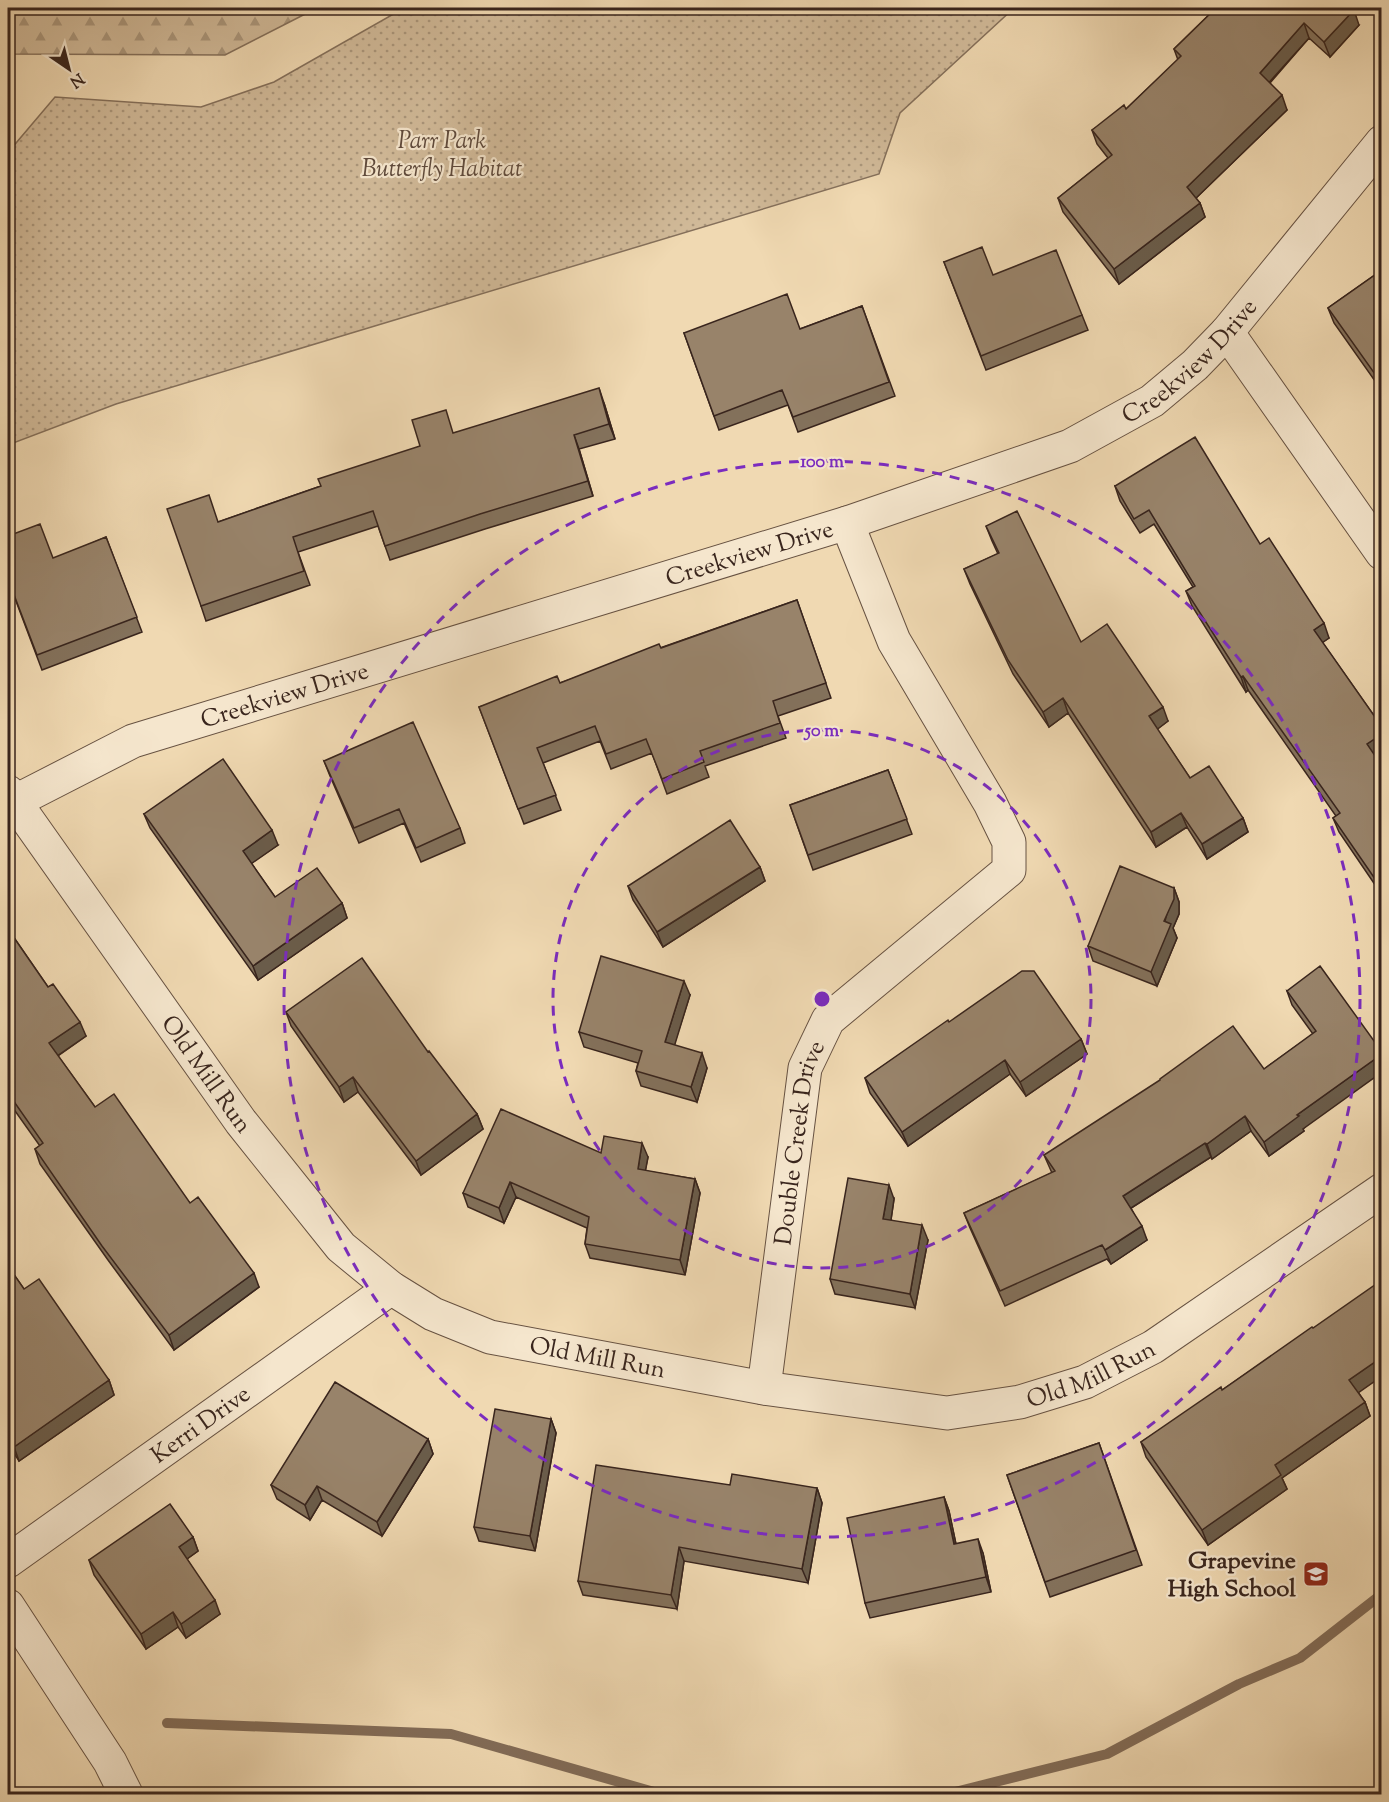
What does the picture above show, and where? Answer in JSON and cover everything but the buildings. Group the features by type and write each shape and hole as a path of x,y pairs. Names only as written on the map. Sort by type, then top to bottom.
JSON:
{"street":[{"name":"Creekview Drive","path":"11,797 133,741 847,523 1070,446 1152,401 1195,365 1227,332 1382,142"},
{"path":"1227,332 1382,553"},
{"name":"Double Creek Drive","path":"764,1388 805,1068 828,1020 1009,870 1009,842 990,803 894,641 847,523"},
{"name":"Old Mill Run","path":"11,797 241,1122 341,1247 391,1288 433,1314 490,1337 764,1388 947,1413 1020,1402 1085,1382 1153,1347 1382,1190"},
{"name":"Kerri Drive","path":"8,1561 391,1288"},
{"path":"8,1606 110,1762 126,1794"}],"green space":[{"path":"8,8 317,8 225,55 8,54"},
{"name":"Parr Park Butterfly Habitat","path":"404,8 1014,8 900,113 879,174 116,404 8,445 8,157 11,149 55,97 201,107 274,82"}],"waterway":[{"path":"947,1794 1107,1754 1239,1684 1300,1658 1382,1594"},
{"path":"167,1723 451,1734 661,1794"}],"place":[{"name":"Grapevine High School","path":"1316,1574"}]}
